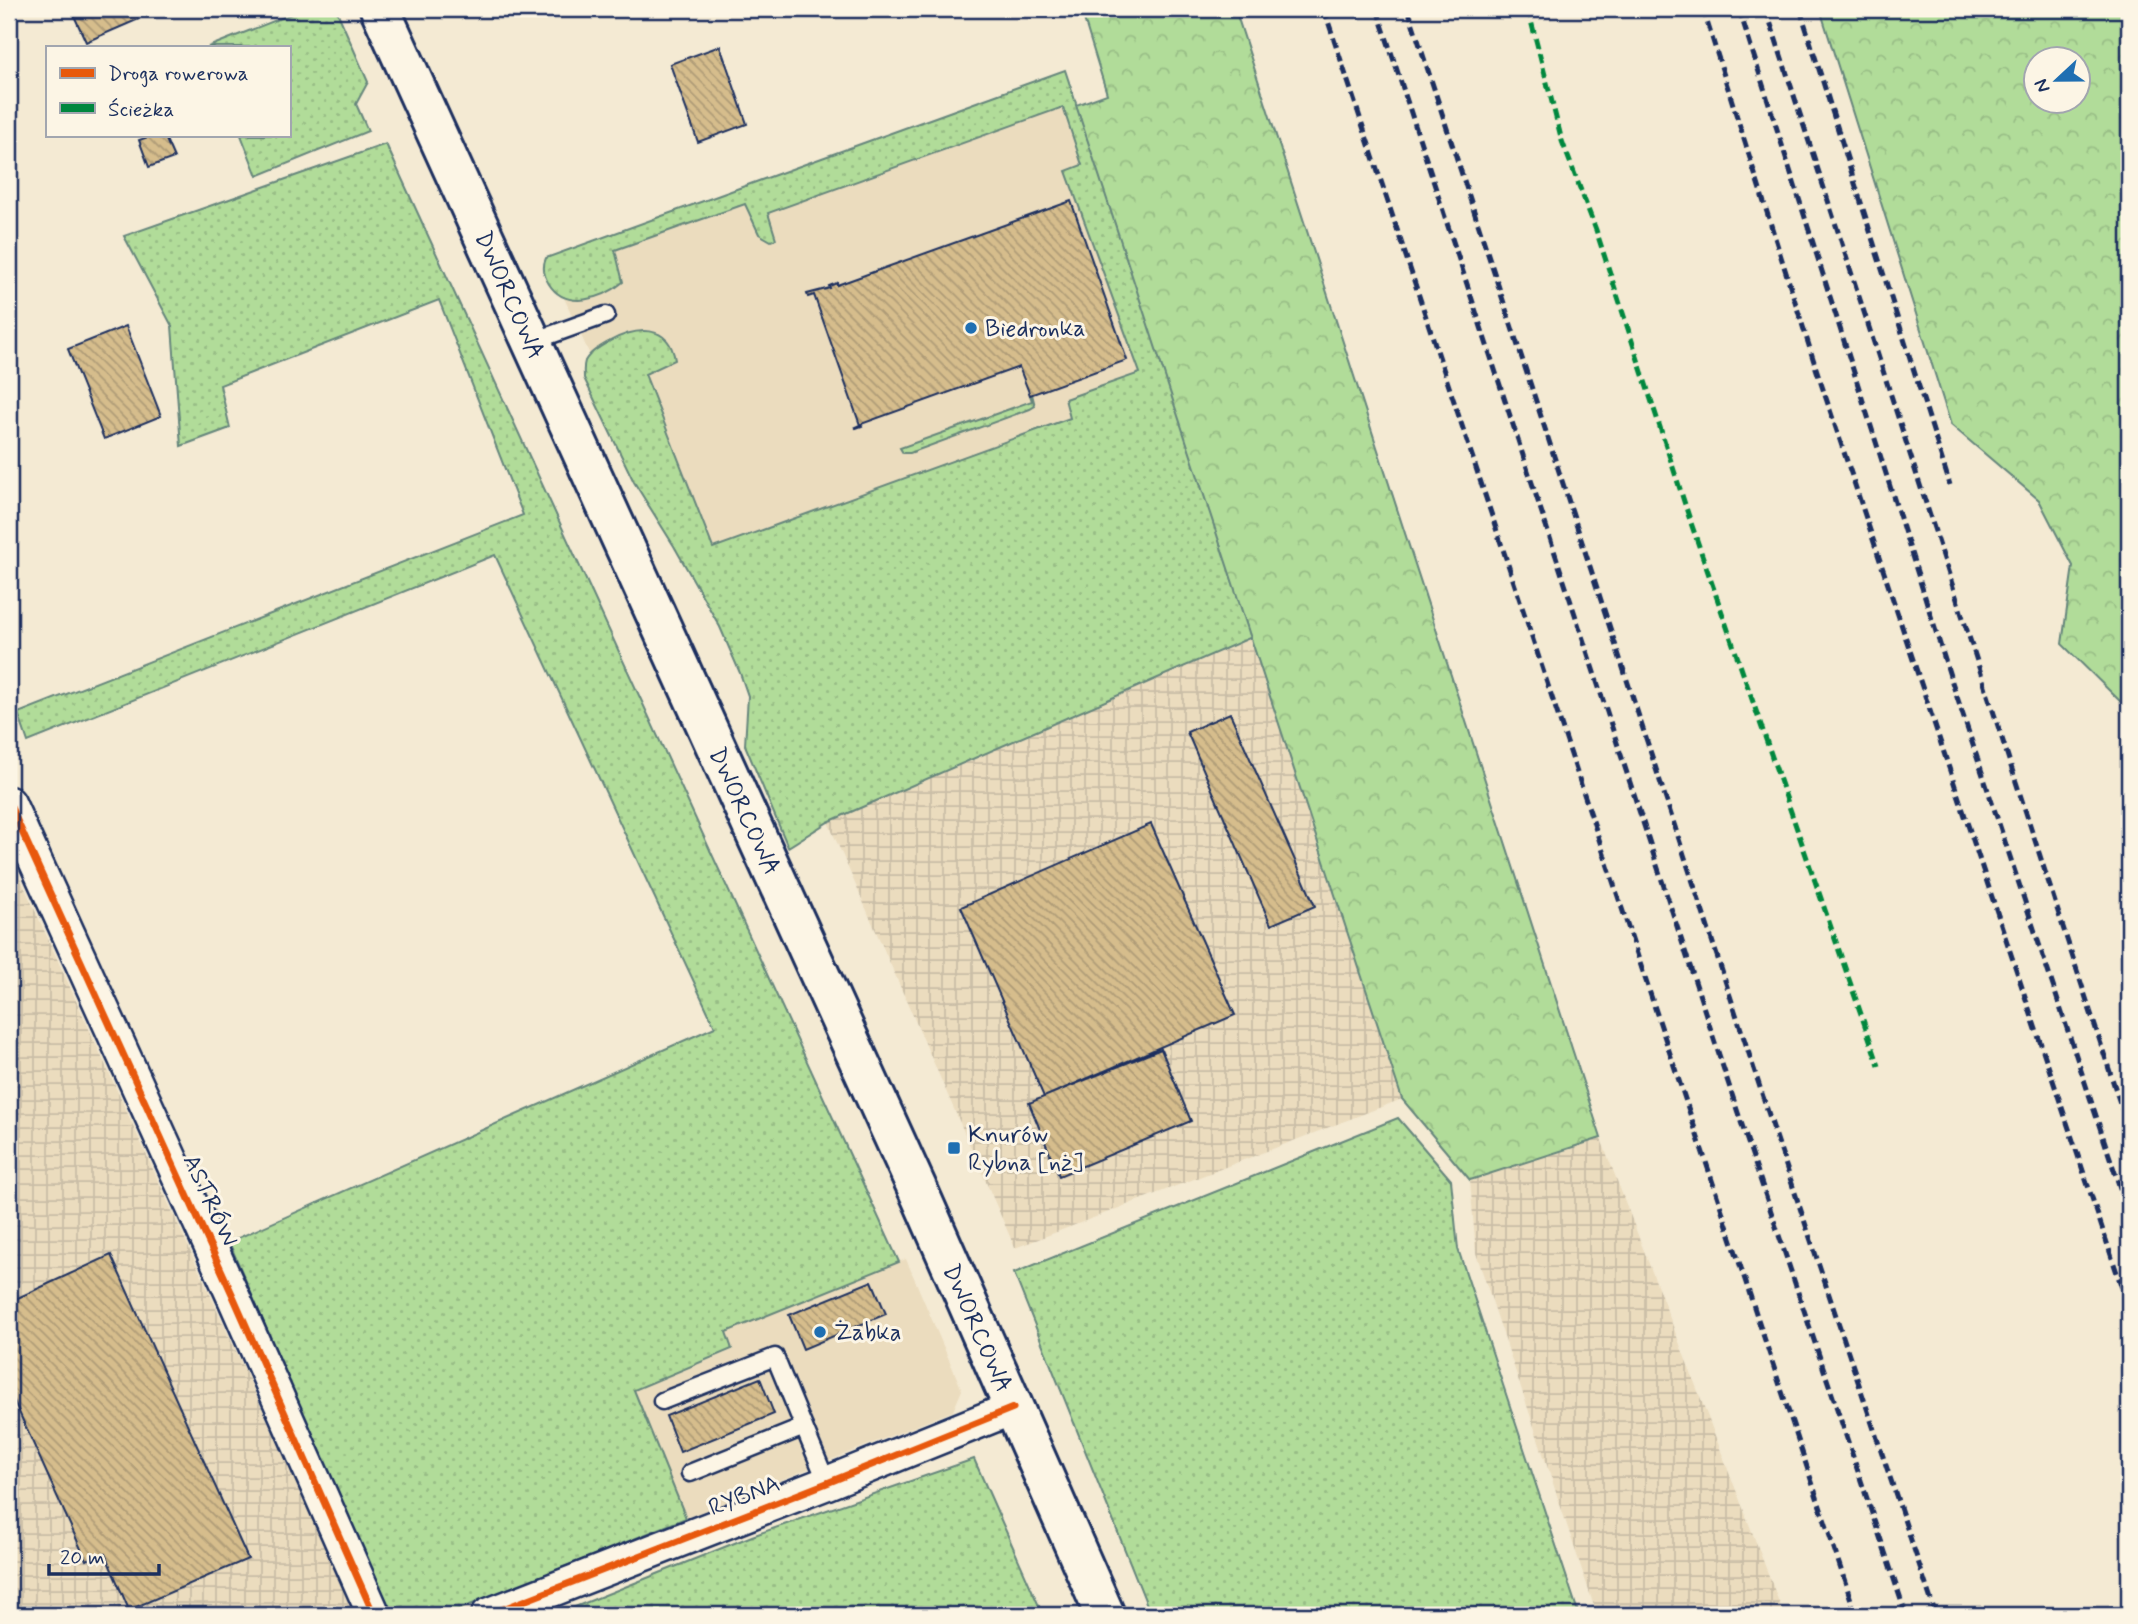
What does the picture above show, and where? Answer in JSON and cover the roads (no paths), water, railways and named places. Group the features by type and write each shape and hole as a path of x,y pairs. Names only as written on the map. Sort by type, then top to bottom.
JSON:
{"main road":[{"name":"DWORCOWA","path":"380,9 913,1179 1105,1615"}],"street":[{"name":"ASTRÓW","path":"9,803 233,1296 374,1615"},
{"name":"RYBNA","path":"488,1615 1013,1408"}],"lane":[{"path":"531,342 606,316"},
{"path":"662,1401 775,1357 827,1483"},
{"path":"690,1473 804,1427"}],"railway":[{"path":"1324,9 1856,1615"},
{"path":"1377,9 1741,1122 1906,1615"},
{"path":"1408,9 1768,1112 1936,1615"},
{"path":"1703,9 1816,368 2129,1309"},
{"path":"1739,9 1950,676 2129,1215"},
{"path":"1766,9 2129,1131"},
{"path":"1800,9 1950,485"}],"place":[{"name":"Biedronka","path":"971,328"},
{"name":"Knurów Rybna [nż]","path":"954,1148"},
{"name":"Żabka","path":"820,1332"}]}
